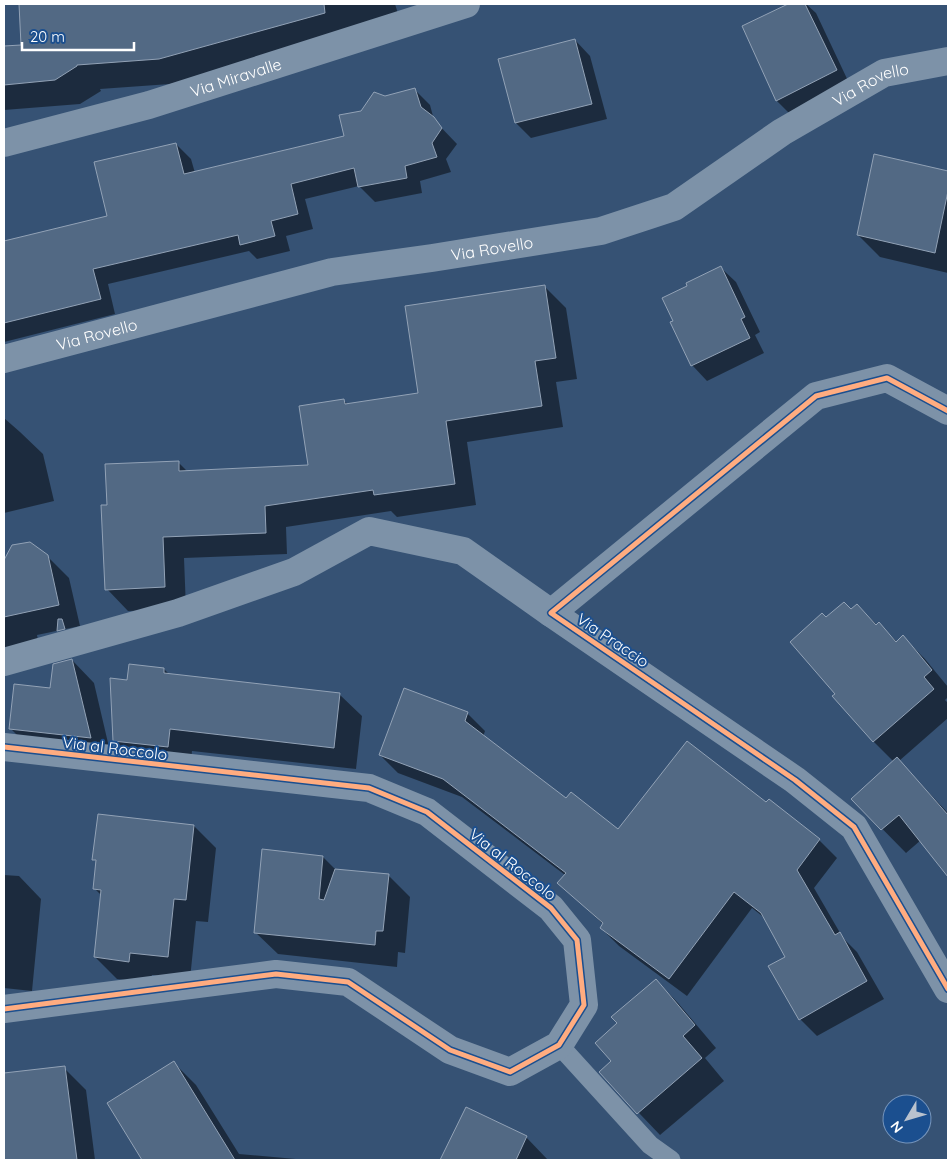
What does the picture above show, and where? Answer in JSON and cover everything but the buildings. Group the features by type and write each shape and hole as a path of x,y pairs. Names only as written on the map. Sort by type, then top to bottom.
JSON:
{"street":[{"name":"Via Miravalle","path":"4,144 149,105 466,4"},
{"name":"Via Rovello","path":"4,359 332,272 601,231 674,208 782,132 884,73 948,61"},
{"name":"Via Praccio","path":"948,411 887,378 816,396 551,613 795,780 854,827 948,989"},
{"path":"4,662 178,613 294,572 369,531 463,550 551,613"},
{"name":"Via al Roccolo","path":"4,747 369,788 427,812 551,908 577,940 584,1004 559,1045 510,1072 450,1050 348,982 276,974 4,1009"}],"lane":[{"path":"559,1045 650,1145 671,1160"}],"cycle path":[{"path":"948,411 887,378 816,396 551,613 795,780 854,827 948,989"},
{"path":"4,747 369,788 427,812 551,908 577,940 584,1005 559,1045 510,1072 450,1050 348,982 276,974 4,1009"}]}
